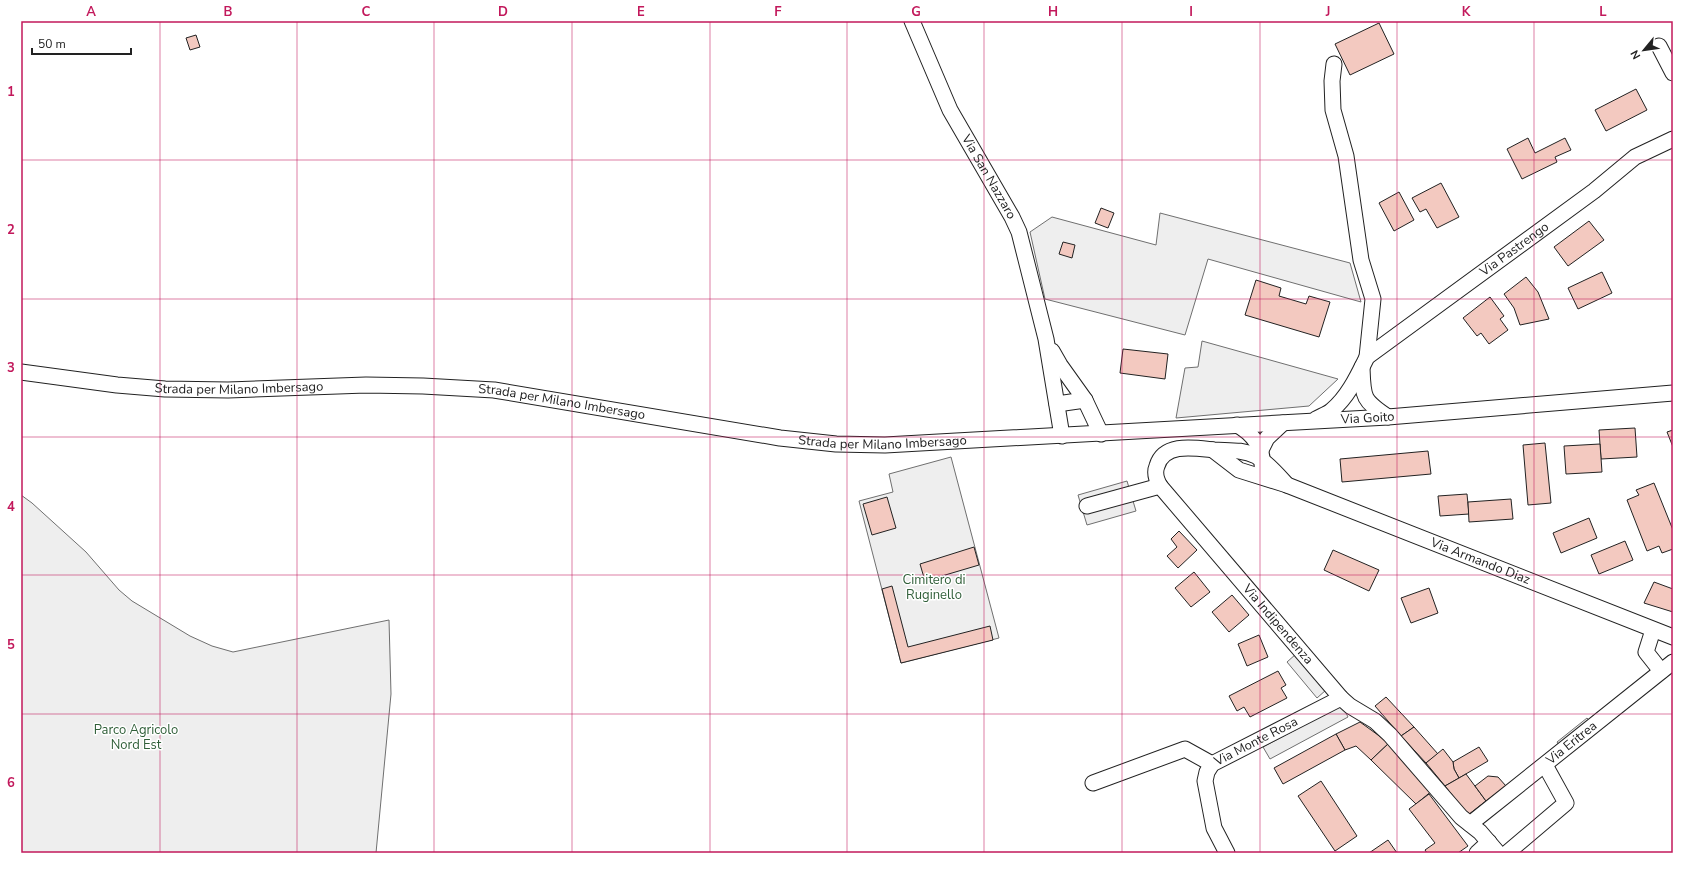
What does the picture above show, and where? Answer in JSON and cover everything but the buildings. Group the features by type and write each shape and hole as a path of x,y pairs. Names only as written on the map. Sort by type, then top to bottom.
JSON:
{"street":[{"name":"Via San Nazzaro","path":"912,21 950,110 1012,217 1019,232 1046,339 1062,436"},
{"path":"1659,46 1673,73"},
{"path":"1334,64 1332,81 1333,110 1346,156 1361,260 1373,299 1363,386 1366,398 1371,406 1388,417"},
{"name":"Via Pastrengo","path":"1313,421 1333,410 1346,394 1365,361 1594,191 1635,157 1673,139"},
{"name":"Via San Nazzaro","path":"1046,339 1060,365 1085,400 1101,434"},
{"name":"Strada per Milano Imbersago","path":"21,372 60,378 165,389 228,390 423,386 494,390 780,438 836,444 885,445 1062,436"},
{"name":"Via Goito","path":"1062,436 1388,417 1673,393"},
{"path":"1057,404 1085,400"},
{"path":"1256,475 1262,468 1262,455 1267,438 1283,423"},
{"path":"1237,425 1251,435 1262,455"},
{"path":"1213,450 1216,426"},
{"name":"Via Indipendenza","path":"1262,455 1251,455 1229,449 1213,450 1185,448 1172,450 1164,455 1157,463 1156,478 1160,486 1341,698 1350,706 1375,721 1390,735 1461,817 1470,824 1493,848"},
{"name":"Via Armando Diaz","path":"1213,450 1239,470 1287,485 1673,637"},
{"name":"Via Armando Diaz","path":"1262,455 1287,485"},
{"path":"1087,506 1160,486"},
{"path":"1653,630 1646,652 1661,671"},
{"name":"Via Eritrea","path":"1470,824 1673,662"},
{"name":"Via Monte Rosa","path":"1227,853 1214,828 1204,781 1212,764 1341,698"},
{"path":"1093,783 1185,750 1212,764"},
{"path":"1507,853 1566,803 1545,765"},
{"path":"1477,853 1493,848"}],"green space":[{"path":"1160,213 1350,263 1361,302 1208,259 1185,335 1045,299 1030,232 1052,217 1156,245"},
{"path":"1202,341 1338,379 1309,406 1176,418 1185,368 1198,367"},
{"name":"Cimitero di Ruginello","path":"951,457 999,638 901,663 859,501 893,492 889,474"},
{"name":"Parco Agricolo Nord Est","path":"21,495 32,503 86,552 119,590 132,601 190,636 212,646 233,652 389,620 391,694 376,853 21,853"}],"shaded area":[{"path":"1127,481 1136,511 1087,525 1078,495"},
{"path":"1296,654 1326,690 1317,698 1287,662"},
{"path":"1342,705 1348,717 1270,759 1263,747"},
{"path":"1587,718 1589,720 1559,745 1557,742"}]}
